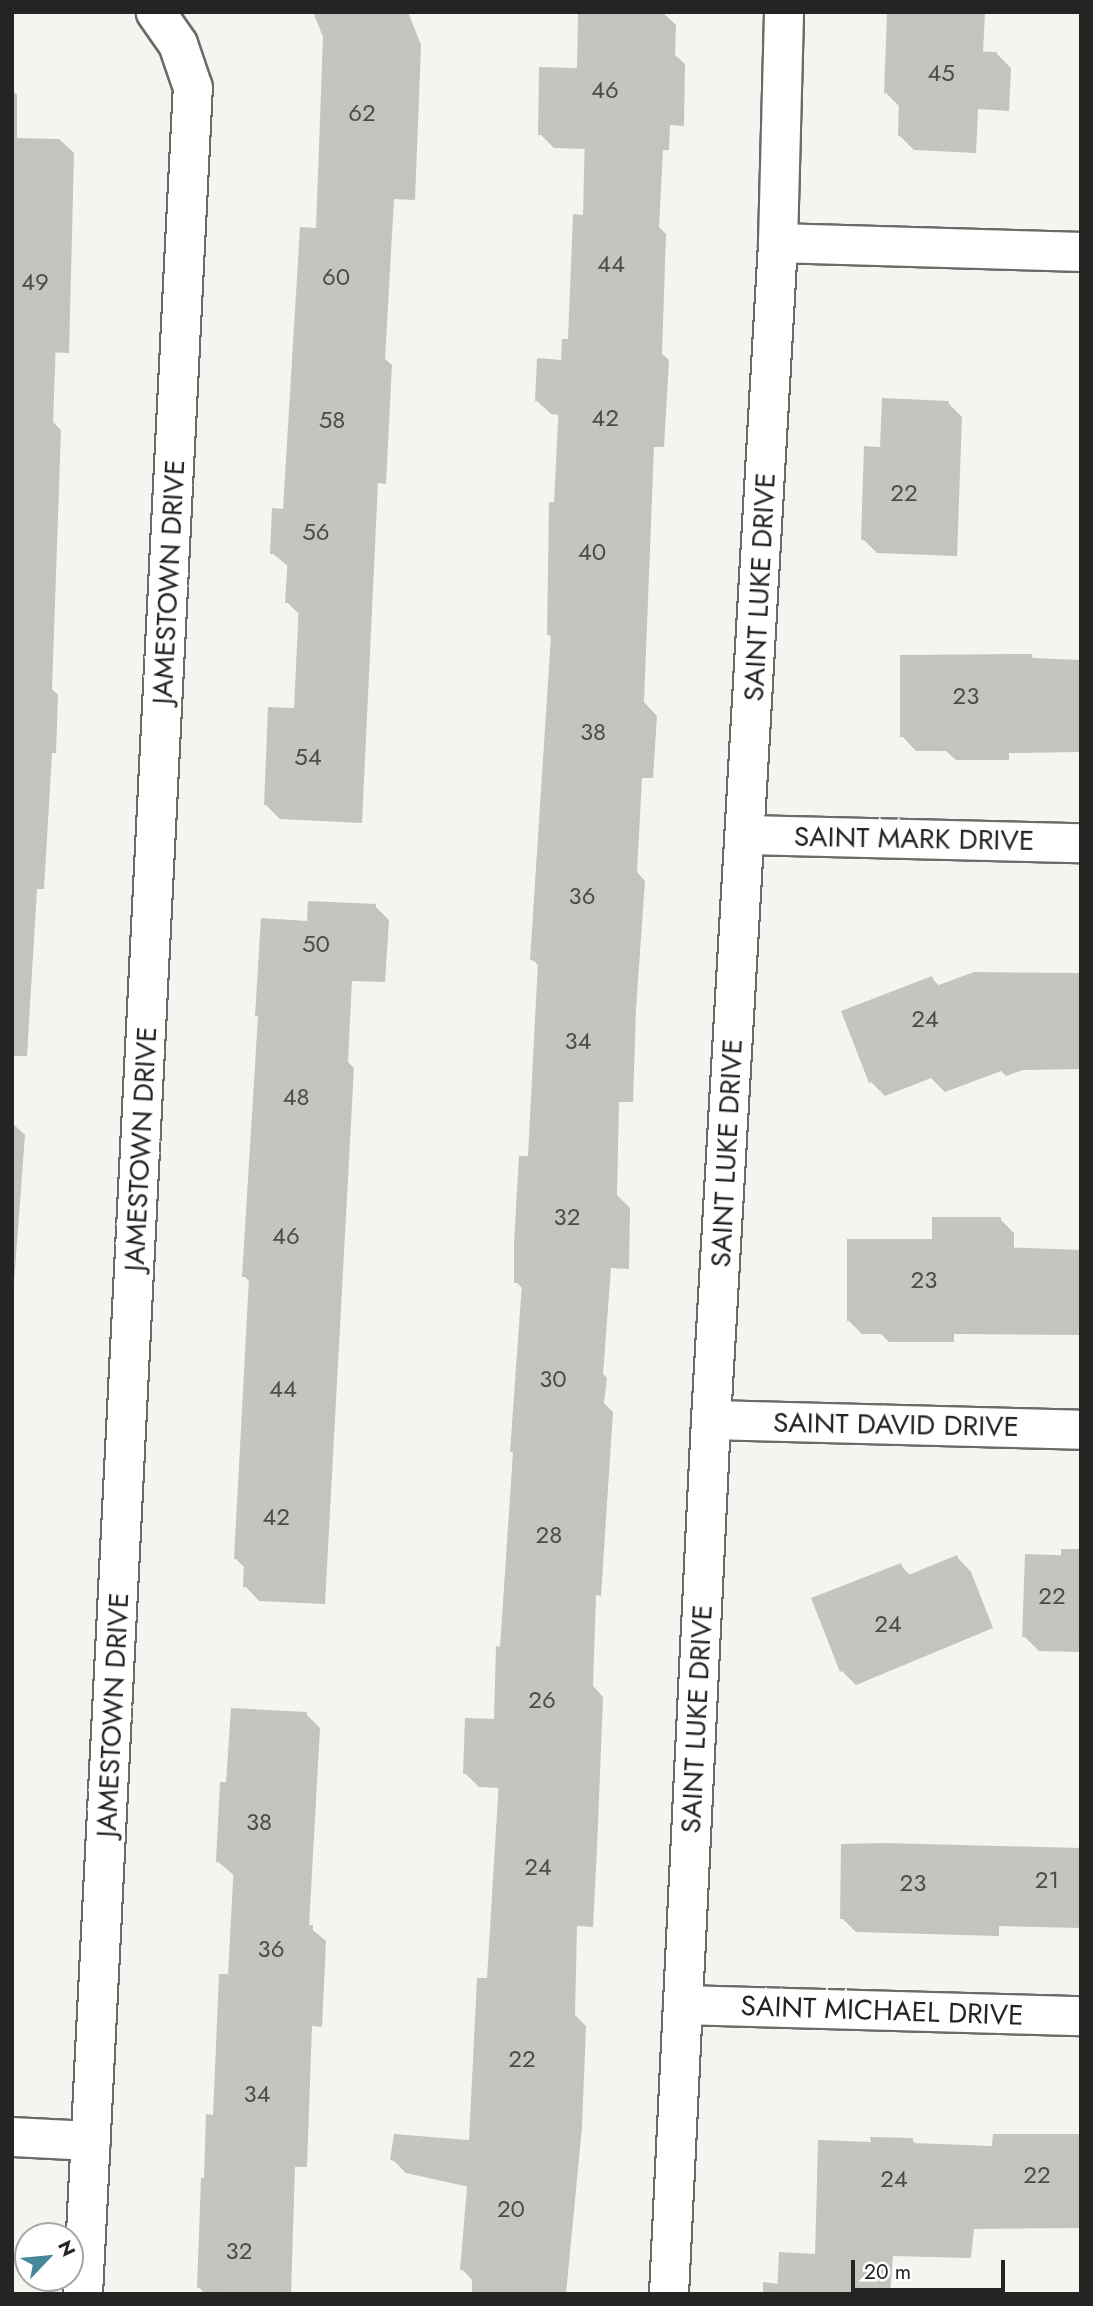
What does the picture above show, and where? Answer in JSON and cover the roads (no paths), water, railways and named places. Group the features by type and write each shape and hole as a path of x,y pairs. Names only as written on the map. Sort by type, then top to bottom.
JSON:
{"street":[{"name":"JAMESTOWN DRIVE","path":"83,2294 193,88 178,44 156,12"},
{"name":"SAINT LUKE DRIVE","path":"668,2294 711,1420 747,835 778,243 783,12"},
{"path":"778,243 1081,252"},
{"name":"SAINT MARK DRIVE","path":"747,835 1081,843"},
{"name":"SAINT DAVID DRIVE","path":"711,1420 1081,1430"},
{"name":"SAINT MICHAEL DRIVE","path":"683,2005 1081,2016"},
{"path":"12,2137 91,2141"}]}
